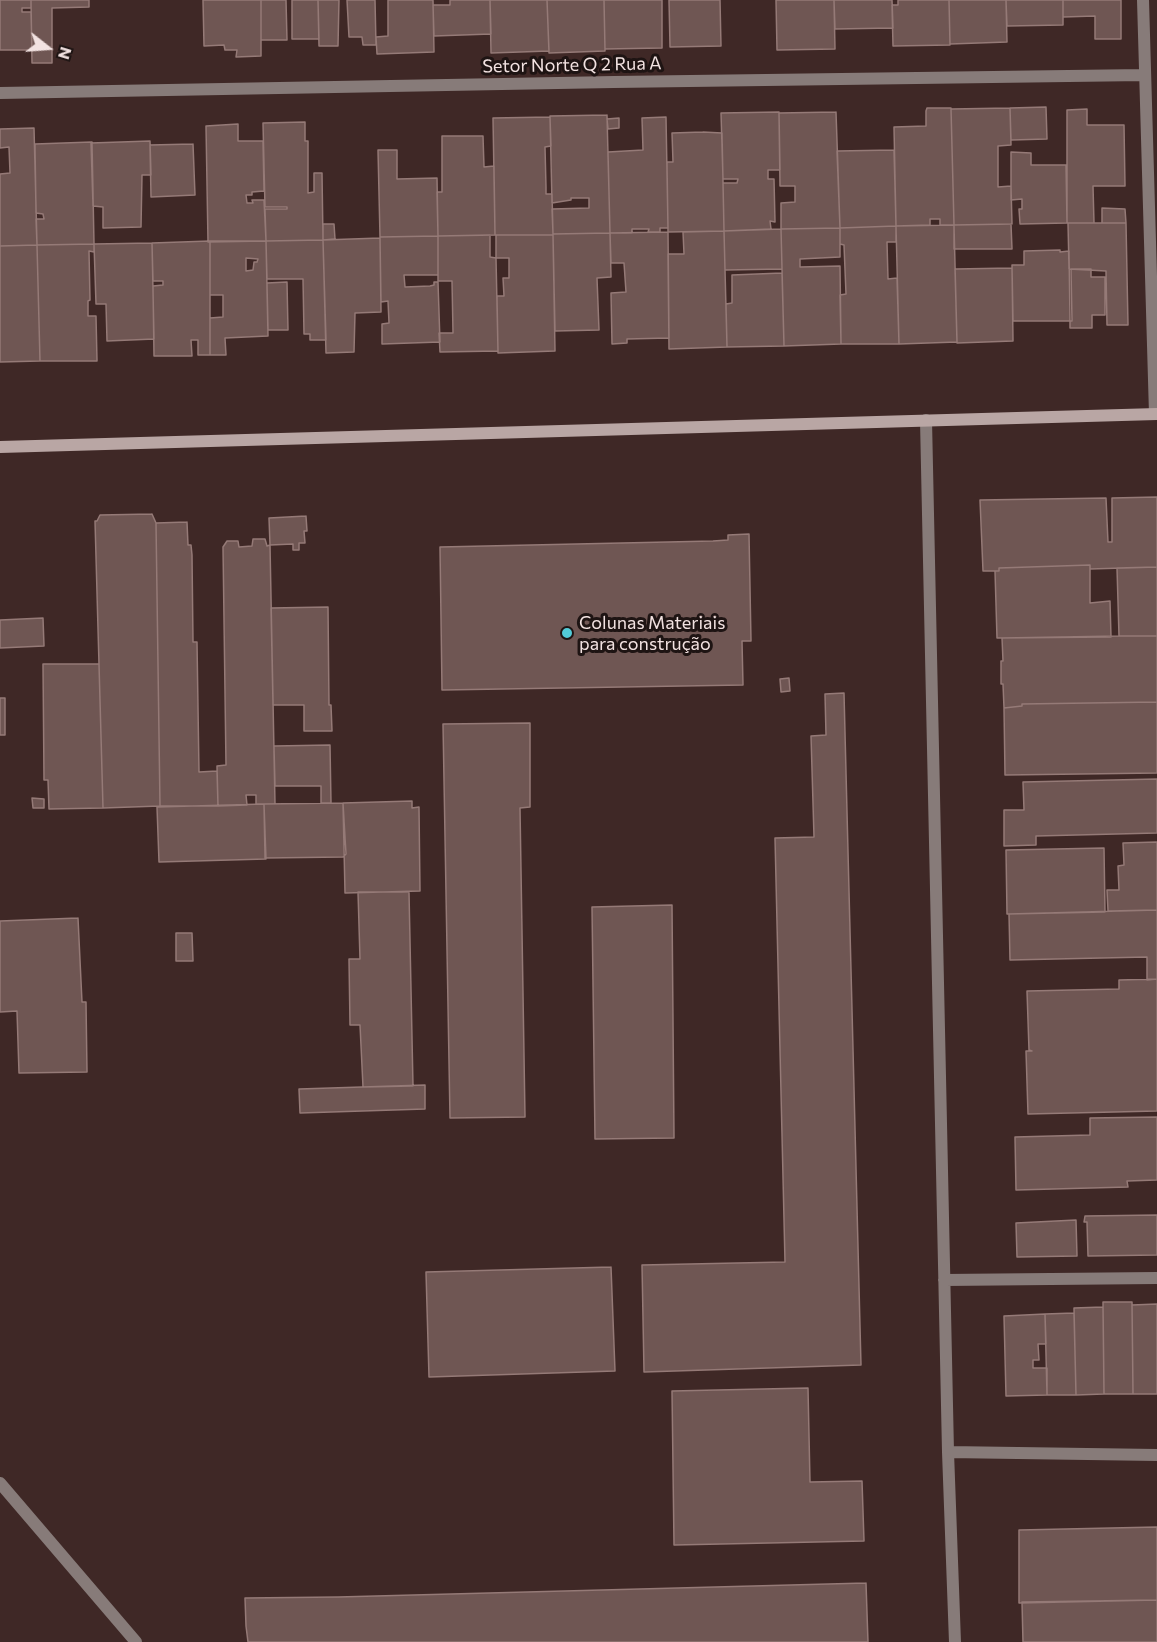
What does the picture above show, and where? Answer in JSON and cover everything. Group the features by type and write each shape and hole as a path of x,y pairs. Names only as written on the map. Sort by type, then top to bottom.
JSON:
{"street":[{"path":"0,447 1156,414 1143,0"},
{"name":"Setor Norte Q 2 Rua A","path":"0,93 1144,75"},
{"path":"926,420 948,1452 955,1642"},
{"path":"944,1280 1157,1278"},
{"path":"948,1452 1157,1455"},
{"path":"0,1483 130,1639"}],"building":[{"path":"0,0 31,0 31,8 22,8 22,12 31,12 32,50 0,50"},
{"path":"31,0 89,0 89,7 52,8 52,63 32,63"},
{"path":"203,0 261,0 261,56 236,57 237,50 225,50 224,45 204,46"},
{"path":"261,0 286,0 287,40 261,40"},
{"path":"292,0 318,0 319,39 292,39"},
{"path":"318,0 339,0 338,46 319,46"},
{"path":"347,0 375,0 376,45 363,45 362,37 349,37"},
{"path":"388,0 433,0 434,52 377,54 376,37 388,36"},
{"path":"450,0 490,0 491,34 434,36 433,5 450,5"},
{"path":"490,0 547,0 549,51 491,53"},
{"path":"547,0 604,0 605,51 549,53"},
{"path":"604,0 662,0 662,48 605,49"},
{"path":"669,0 720,0 721,46 670,47"},
{"path":"776,0 834,0 835,49 777,50"},
{"path":"834,0 892,0 893,28 835,29"},
{"path":"898,0 949,0 950,45 893,46 892,5 898,5"},
{"path":"949,0 1006,0 1007,42 950,44"},
{"path":"1006,0 1063,0 1063,25 1007,26"},
{"path":"1063,0 1121,0 1121,39 1095,39 1095,16 1063,17"},
{"path":"1046,107 1047,139 1011,140 1010,108"},
{"path":"927,108 951,108 954,225 940,225 940,219 930,219 930,225 896,226 894,127 926,126"},
{"path":"1010,108 1011,145 998,146 998,187 1011,186 1012,224 954,225 951,109"},
{"path":"1087,109 1087,125 1124,125 1125,186 1093,186 1094,223 1067,223 1067,110"},
{"path":"779,112 780,170 768,170 768,179 774,179 775,222 770,221 771,229 724,231 723,183 737,183 738,179 723,179 721,113"},
{"path":"836,112 840,228 781,229 781,203 795,202 795,186 780,186 779,113"},
{"path":"607,115 610,233 553,234 552,209 589,208 589,198 571,198 571,200 552,203 550,116"},
{"path":"550,117 551,146 545,147 546,194 552,194 553,235 495,235 493,118"},
{"path":"666,117 668,228 660,228 660,232 648,232 649,229 632,229 632,233 610,233 608,152 643,150 642,118"},
{"path":"619,118 619,128 608,129 607,119"},
{"path":"305,122 305,141 308,141 308,193 314,192 314,173 322,173 323,240 266,241 265,209 287,209 287,207 265,207 263,123"},
{"path":"238,124 238,141 263,141 264,191 246,195 247,203 253,203 252,200 264,200 266,241 208,242 206,126"},
{"path":"34,128 37,245 0,246 0,174 10,173 9,147 0,148 0,129"},
{"path":"672,133 722,133 724,231 668,232 667,162 673,162"},
{"path":"442,136 483,136 484,167 494,166 495,235 438,236 437,192 442,192"},
{"path":"150,141 151,175 142,175 141,227 103,228 103,207 93,206 91,143"},
{"path":"92,142 94,244 37,245 36,219 44,219 43,214 36,213 35,144"},
{"path":"193,144 195,195 151,197 150,145"},
{"path":"378,150 397,150 397,179 437,178 438,236 380,237"},
{"path":"894,150 896,226 840,228 837,151"},
{"path":"1011,152 1031,153 1031,165 1066,165 1067,223 1020,224 1019,209 1022,209 1022,199 1011,200"},
{"path":"1102,208 1125,209 1126,223 1102,223"},
{"path":"1068,223 1126,223 1128,325 1107,325 1106,271 1069,269"},
{"path":"323,224 334,224 335,239 323,240"},
{"path":"1011,224 1012,249 954,249 954,225"},
{"path":"954,225 957,342 899,344 896,226"},
{"path":"896,226 896,242 887,242 888,279 897,278 899,344 841,344 840,295 846,294 844,245 840,244 840,228"},
{"path":"840,228 840,257 800,259 800,267 840,266 841,344 784,346 781,229"},
{"path":"781,229 782,269 725,270 724,231"},
{"path":"724,231 727,347 669,349 668,254 684,254 683,232"},
{"path":"668,232 669,338 627,339 627,343 612,344 611,293 626,292 624,263 611,263 610,233"},
{"path":"610,233 611,277 597,278 599,330 555,331 553,234"},
{"path":"490,235 490,257 496,258 498,351 440,352 439,333 453,333 452,281 438,281 438,236"},
{"path":"496,235 553,235 555,351 498,353 497,296 504,296 503,278 509,278 509,258 496,258"},
{"path":"438,236 438,275 404,275 405,287 430,286 438,282 440,342 382,344 382,324 389,323 388,301 381,302 380,237"},
{"path":"380,238 381,312 355,313 354,352 326,353 323,240"},
{"path":"323,240 326,340 310,340 310,334 304,334 303,279 267,279 266,241"},
{"path":"210,241 266,241 268,336 225,338 226,355 210,355 210,318 223,317 223,295 210,295","holes":["246,258 258,259 254,262 253,270 246,271"]},
{"path":"210,241 210,355 198,355 198,340 191,340 192,356 154,356 153,286 163,285 163,281 153,281 152,243"},
{"path":"152,243 154,339 107,341 106,304 96,304 94,244"},
{"path":"94,244 94,252 89,251 88,316 96,316 97,361 40,361 37,245"},
{"path":"37,245 40,361 0,362 0,246"},
{"path":"1060,250 1060,252 1069,251 1070,321 1013,321 1012,265 1024,265 1024,251"},
{"path":"1012,268 1013,341 957,343 955,269"},
{"path":"1071,269 1091,269 1091,277 1105,277 1105,315 1092,315 1092,328 1070,328 1070,321 1072,321"},
{"path":"782,273 784,346 727,347 726,304 732,303 732,275"},
{"path":"287,282 288,330 268,330 267,283"},
{"path":"1157,497 1157,567 1090,569 1090,565 999,568 999,571 983,571 980,500 1106,498 1108,542 1112,542 1112,498"},
{"path":"152,514 156,523 160,806 103,808 95,521 100,515"},
{"path":"306,516 305,543 299,543 299,550 293,550 293,544 270,545 269,518"},
{"path":"187,522 188,545 191,545 192,555 193,642 197,642 199,772 217,771 218,806 160,806 156,523"},
{"path":"749,534 751,641 742,641 743,685 442,690 440,547 713,541 728,540 728,535"},
{"path":"253,539 265,539 267,546 270,545 275,804 256,804 256,795 246,795 247,805 218,806 217,766 226,765 223,547 227,541 238,541 239,547 252,546"},
{"path":"1090,565 1090,603 1110,601 1111,637 997,638 995,571 999,571 999,568"},
{"path":"1157,567 1157,636 1119,636 1117,568"},
{"path":"328,607 329,705 331,705 332,731 304,731 304,705 273,705 271,608"},
{"path":"43,618 44,646 0,648 0,620"},
{"path":"1157,636 1157,702 1022,704 1022,706 1004,708 1003,684 1001,684 1002,638"},
{"path":"43,664 99,664 103,808 49,809 48,780 44,780"},
{"path":"789,678 790,691 781,692 780,679"},
{"path":"844,693 861,1365 644,1372 642,1265 785,1262 775,838 814,837 811,736 826,735 825,694"},
{"path":"0,698 5,698 5,735 0,735"},
{"path":"1157,702 1157,773 1005,775 1004,708 1022,706 1022,704"},
{"path":"530,723 530,807 520,808 525,1117 450,1118 443,724"},
{"path":"330,745 331,803 321,803 321,786 275,786 274,746"},
{"path":"1157,779 1157,833 1036,836 1036,845 1004,846 1004,810 1024,810 1023,782"},
{"path":"32,798 44,799 44,808 33,808"},
{"path":"412,801 412,808 419,807 420,891 345,893 343,803"},
{"path":"343,803 346,854 343,857 265,858 264,804"},
{"path":"264,804 266,859 159,862 157,807"},
{"path":"1157,842 1157,910 1108,911 1107,890 1119,890 1118,866 1124,865 1123,843"},
{"path":"1104,848 1105,912 1007,914 1006,850"},
{"path":"358,892 409,892 413,1086 363,1087 360,1025 350,1025 349,959 360,959"},
{"path":"672,905 674,1138 595,1139 592,907"},
{"path":"1157,910 1157,979 1147,980 1147,957 1010,960 1009,914"},
{"path":"78,918 82,1002 86,1002 87,1072 19,1073 17,1011 0,1012 0,921"},
{"path":"176,933 192,933 193,961 176,961"},
{"path":"1157,979 1157,1111 1028,1114 1026,1051 1032,1051 1029,1050 1027,991 1119,989 1119,980"},
{"path":"425,1085 425,1109 300,1113 299,1089"},
{"path":"1157,1117 1157,1180 1127,1181 1128,1187 1016,1190 1015,1137 1090,1135 1090,1118"},
{"path":"1157,1215 1157,1255 1088,1256 1085,1216"},
{"path":"1076,1220 1077,1256 1017,1257 1016,1223"},
{"path":"611,1267 615,1371 429,1377 426,1272"},
{"path":"1103,1302 1132,1302 1133,1394 1104,1394"},
{"path":"1157,1304 1157,1394 1133,1394 1132,1305"},
{"path":"1103,1307 1104,1394 1076,1395 1074,1308"},
{"path":"1074,1313 1076,1395 1047,1395 1045,1314"},
{"path":"1045,1314 1046,1344 1038,1344 1039,1360 1033,1360 1033,1368 1047,1368 1047,1395 1006,1396 1004,1316"},
{"path":"808,1388 810,1482 862,1481 864,1541 674,1545 672,1391"},
{"path":"1157,1527 1157,1600 1019,1603 1019,1530"},
{"path":"866,1583 868,1642 248,1642 246,1626 245,1598"},
{"path":"1157,1600 1157,1642 1023,1642 1022,1602"}],"place":[{"name":"Colunas Materiais para construção","path":"567,633"}]}
